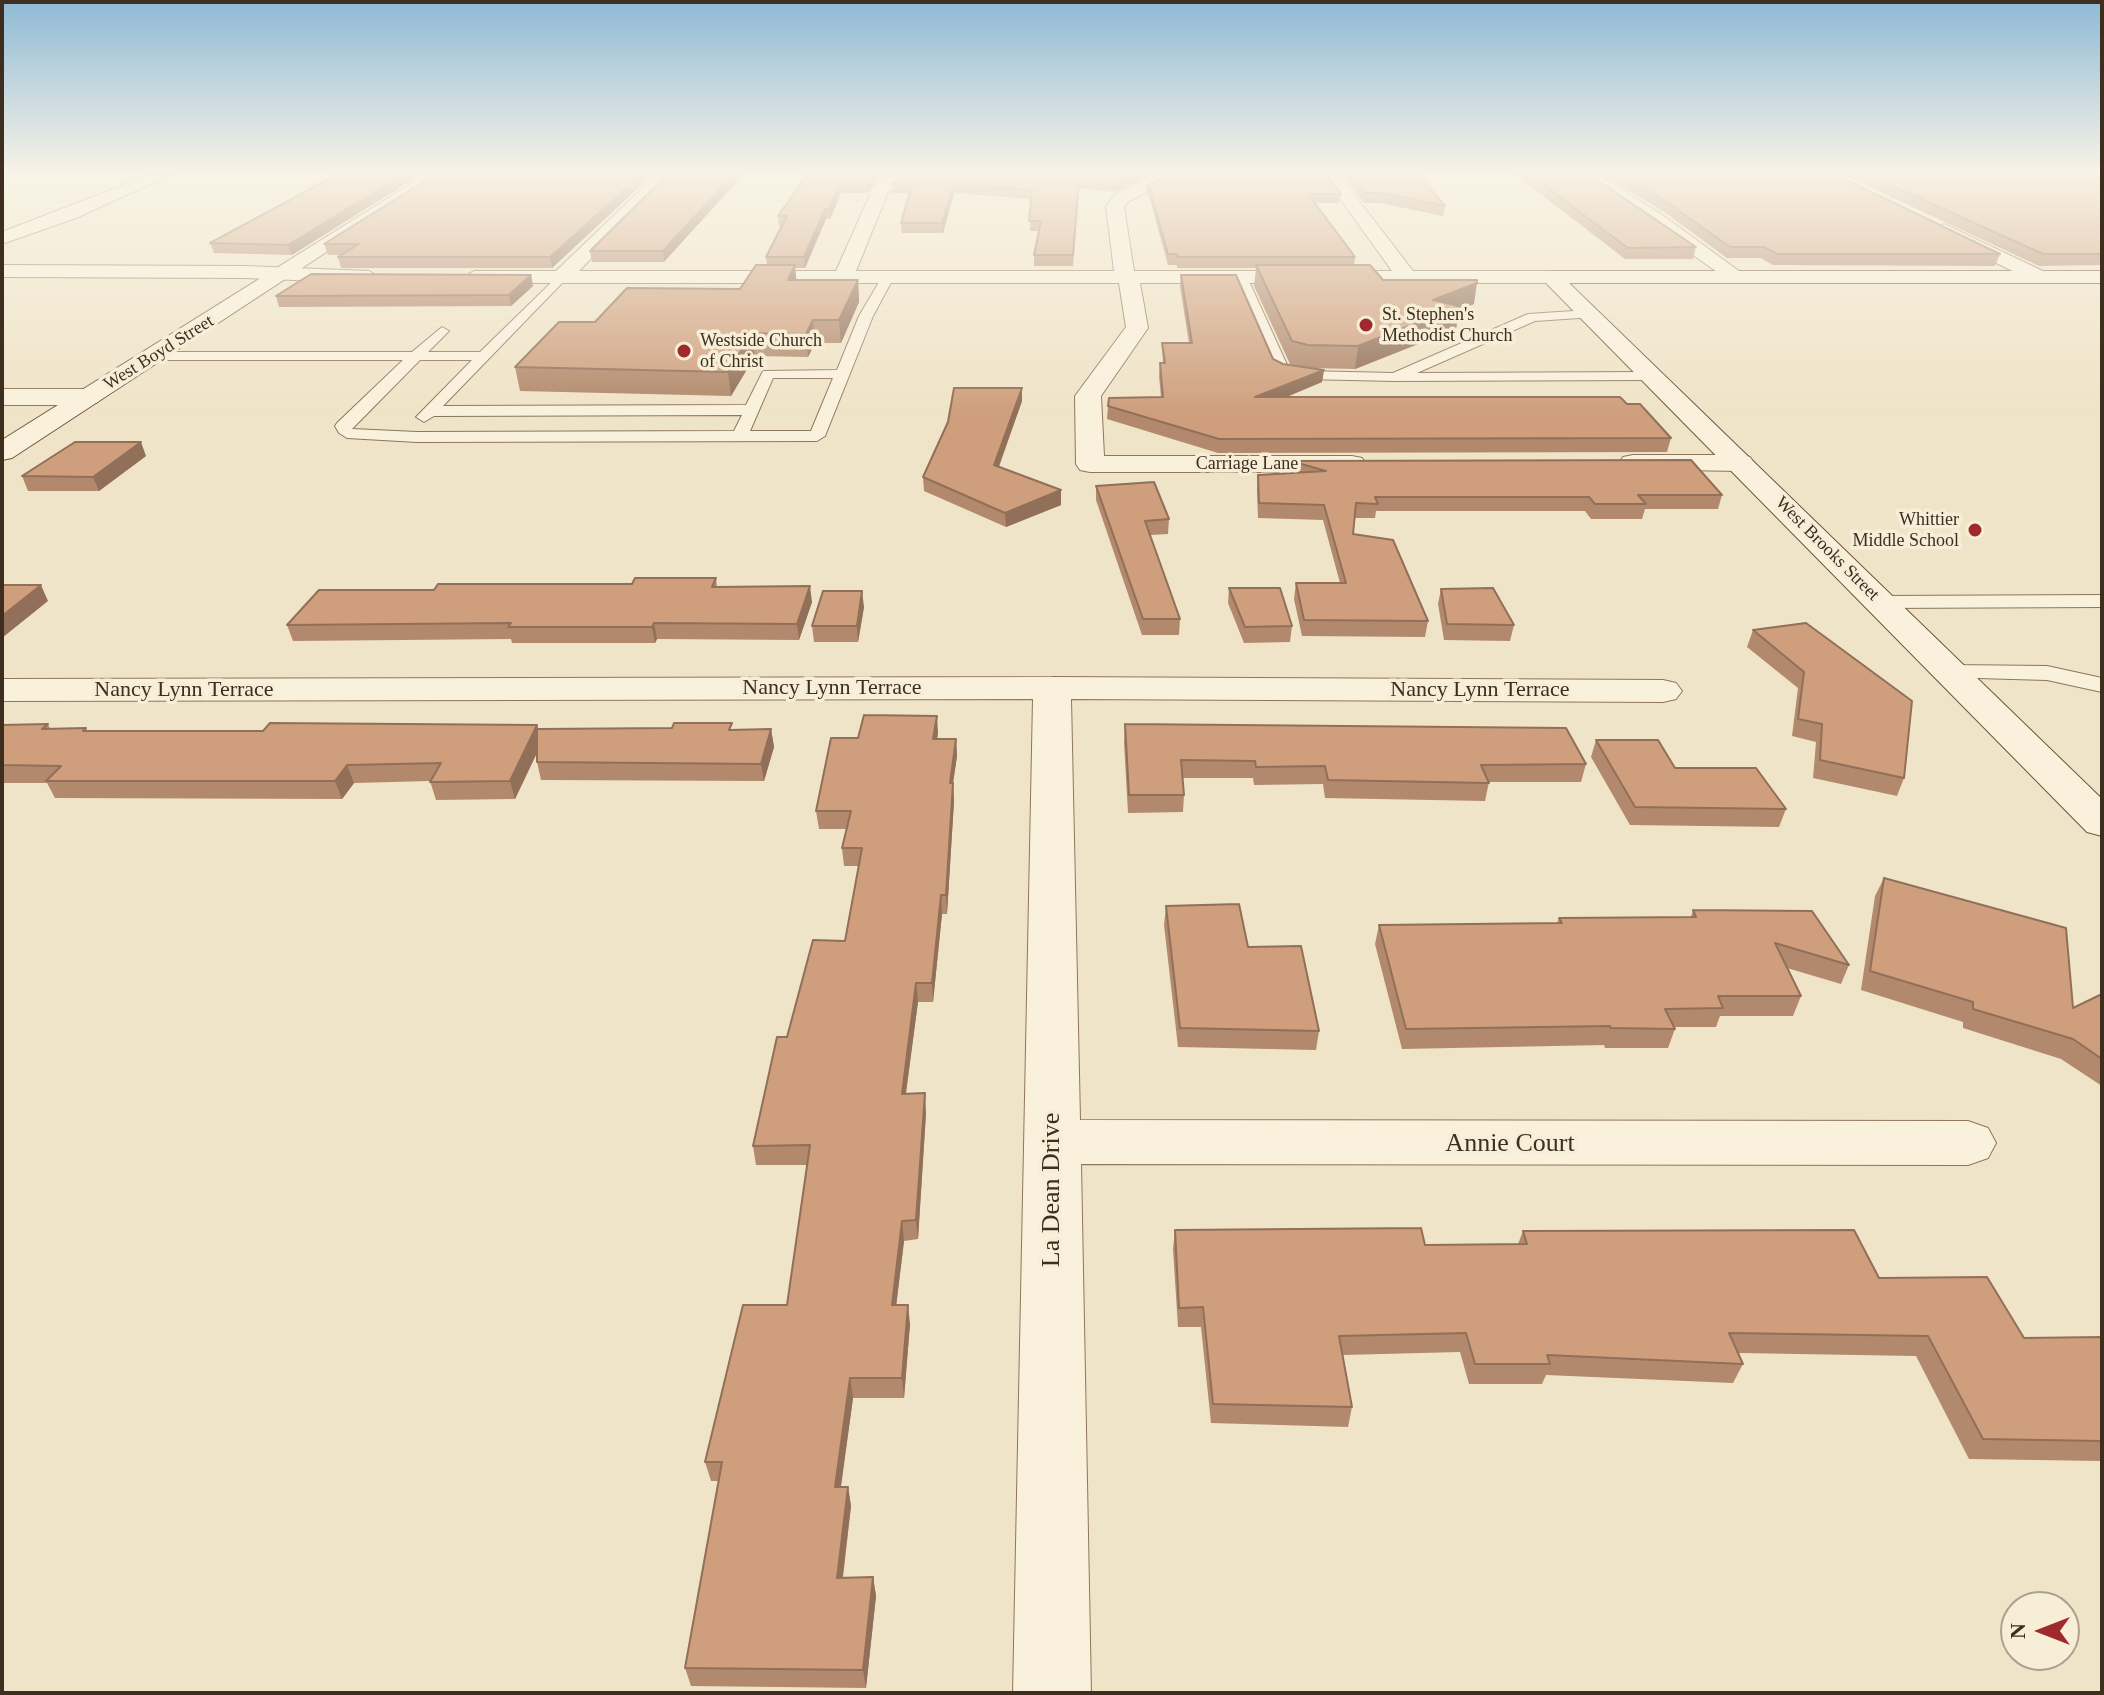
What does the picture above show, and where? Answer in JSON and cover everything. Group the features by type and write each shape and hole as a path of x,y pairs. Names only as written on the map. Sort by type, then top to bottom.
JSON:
{"street":[{"name":"West Boyd Street","path":"2,452 314,254"},
{"path":"561,277 584,254"},
{"path":"843,277 853,254"},
{"path":"1121,254 1126,277"},
{"path":"1390,254 1407,277"},
{"path":"1706,254 1737,277"},
{"path":"1993,254 2040,277"},
{"path":"2,271 391,277"},
{"path":"453,277 2102,277"},
{"name":"Carriage Lane","path":"1126,277 1136,308 1137,328 1088,396 1090,464 1375,464"},
{"name":"West Brooks Street","path":"1551,277 2102,823"},
{"path":"2,397 89,397"},
{"path":"1609,463 1740,463"},
{"name":"Nancy Lynn Terrace","path":"2,690 1052,688 1663,691"},
{"name":"La Dean Drive","path":"1052,688 1052,1693"},
{"name":"Annie Court","path":"1052,1142 1968,1143"}],"lane":[{"path":"409,435 561,277"},
{"path":"442,331 343,426 347,433 817,436 866,316 888,277"},
{"path":"1241,277 1282,370 1305,375 1395,377 1652,376"},
{"path":"1395,377 1533,317 1589,314"},
{"path":"154,356 484,356"},
{"path":"740,436 768,374 841,374"},
{"path":"430,411 752,410"},
{"path":"1880,602 2102,601"},
{"path":"1951,672 2047,673 2102,685"}],"building":[{"path":"343,254 553,254 550,257 338,257"},
{"path":"767,254 805,254 804,257 766,257"},
{"path":"1177,254 1353,254 1355,257 1178,257"},
{"path":"756,265 795,265 788,280 858,280 839,320 813,320 806,334 752,333 728,372 515,367 559,322 595,322 627,288 740,289"},
{"path":"1256,265 1370,265 1383,280 1477,280 1477,283 1433,300 1460,306 1358,346 1308,345 1292,341"},
{"path":"311,274 531,275 509,295 276,296"},
{"path":"1181,275 1236,275 1273,359 1283,364 1324,370 1255,397 1620,397 1627,404 1640,404 1671,438 1219,439 1108,406 1109,398 1163,397 1160,363 1165,363 1162,343 1192,343"},
{"path":"954,388 1022,388 994,465 1061,490 1005,513 923,477 948,422"},
{"path":"75,442 141,442 93,477 22,476"},
{"path":"1691,460 1722,495 1638,495 1646,504 1595,504 1589,497 1375,497 1378,504 1356,503 1353,534 1393,540 1428,621 1304,620 1296,583 1346,583 1324,505 1259,503 1258,475 1326,471 1291,461"},
{"path":"1154,482 1169,519 1145,521 1180,619 1143,619 1096,486"},
{"path":"635,578 716,578 712,587 810,586 797,624 654,623 652,627 508,627 511,623 287,625 319,590 434,590 438,584 632,584"},
{"path":"2,585 41,585 2,616"},
{"path":"1229,588 1280,588 1292,626 1245,627"},
{"path":"1493,588 1514,625 1447,624 1441,589"},
{"path":"823,591 862,591 857,626 812,626"},
{"path":"1806,623 1912,701 1904,778 1820,760 1822,724 1798,719 1804,672 1753,630"},
{"path":"864,715 937,716 933,739 956,739 950,783 953,783 946,895 941,895 932,983 916,983 902,1094 925,1093 916,1220 902,1221 892,1305 908,1305 902,1378 850,1378 835,1487 848,1487 837,1578 873,1577 863,1670 685,1668 722,1462 705,1462 743,1305 787,1305 810,1145 753,1146 777,1037 787,1037 813,940 845,941 862,848 842,848 851,811 816,811 831,738 858,738"},
{"path":"270,723 537,725 510,781 430,782 441,763 347,765 335,781 46,781 61,766 2,765 2,725 48,724 42,729 86,728 83,731 263,731"},
{"path":"674,723 732,723 729,730 771,729 761,764 537,762 537,729 672,728"},
{"path":"1125,724 1566,728 1586,764 1481,765 1489,783 1328,780 1325,766 1256,767 1255,761 1181,760 1184,795 1129,795"},
{"path":"1596,740 1658,740 1675,768 1756,768 1786,809 1635,807"},
{"path":"1884,878 2066,928 2073,1008 2102,994 2102,1059 2073,1039 1973,1009 1973,1002 1870,971"},
{"path":"1239,904 1248,947 1301,946 1319,1031 1180,1028 1166,906"},
{"path":"1693,910 1812,911 1849,965 1775,943 1801,996 1718,996 1723,1008 1665,1009 1675,1029 1610,1026 1406,1029 1379,925 1562,923 1559,918 1696,917"},
{"path":"1421,1228 1425,1245 1527,1244 1523,1231 1854,1230 1879,1278 1987,1277 2024,1338 2102,1337 2102,1441 1983,1439 1928,1336 1729,1333 1743,1364 1547,1355 1550,1364 1475,1364 1466,1333 1339,1336 1352,1407 1213,1404 1203,1307 1179,1308 1175,1230"}],"place":[{"name":"St. Stephen's Methodist Church","path":"1366,325"},
{"name":"Westside Church of Christ","path":"684,351"},
{"name":"Whittier Middle School","path":"1975,530"}]}
